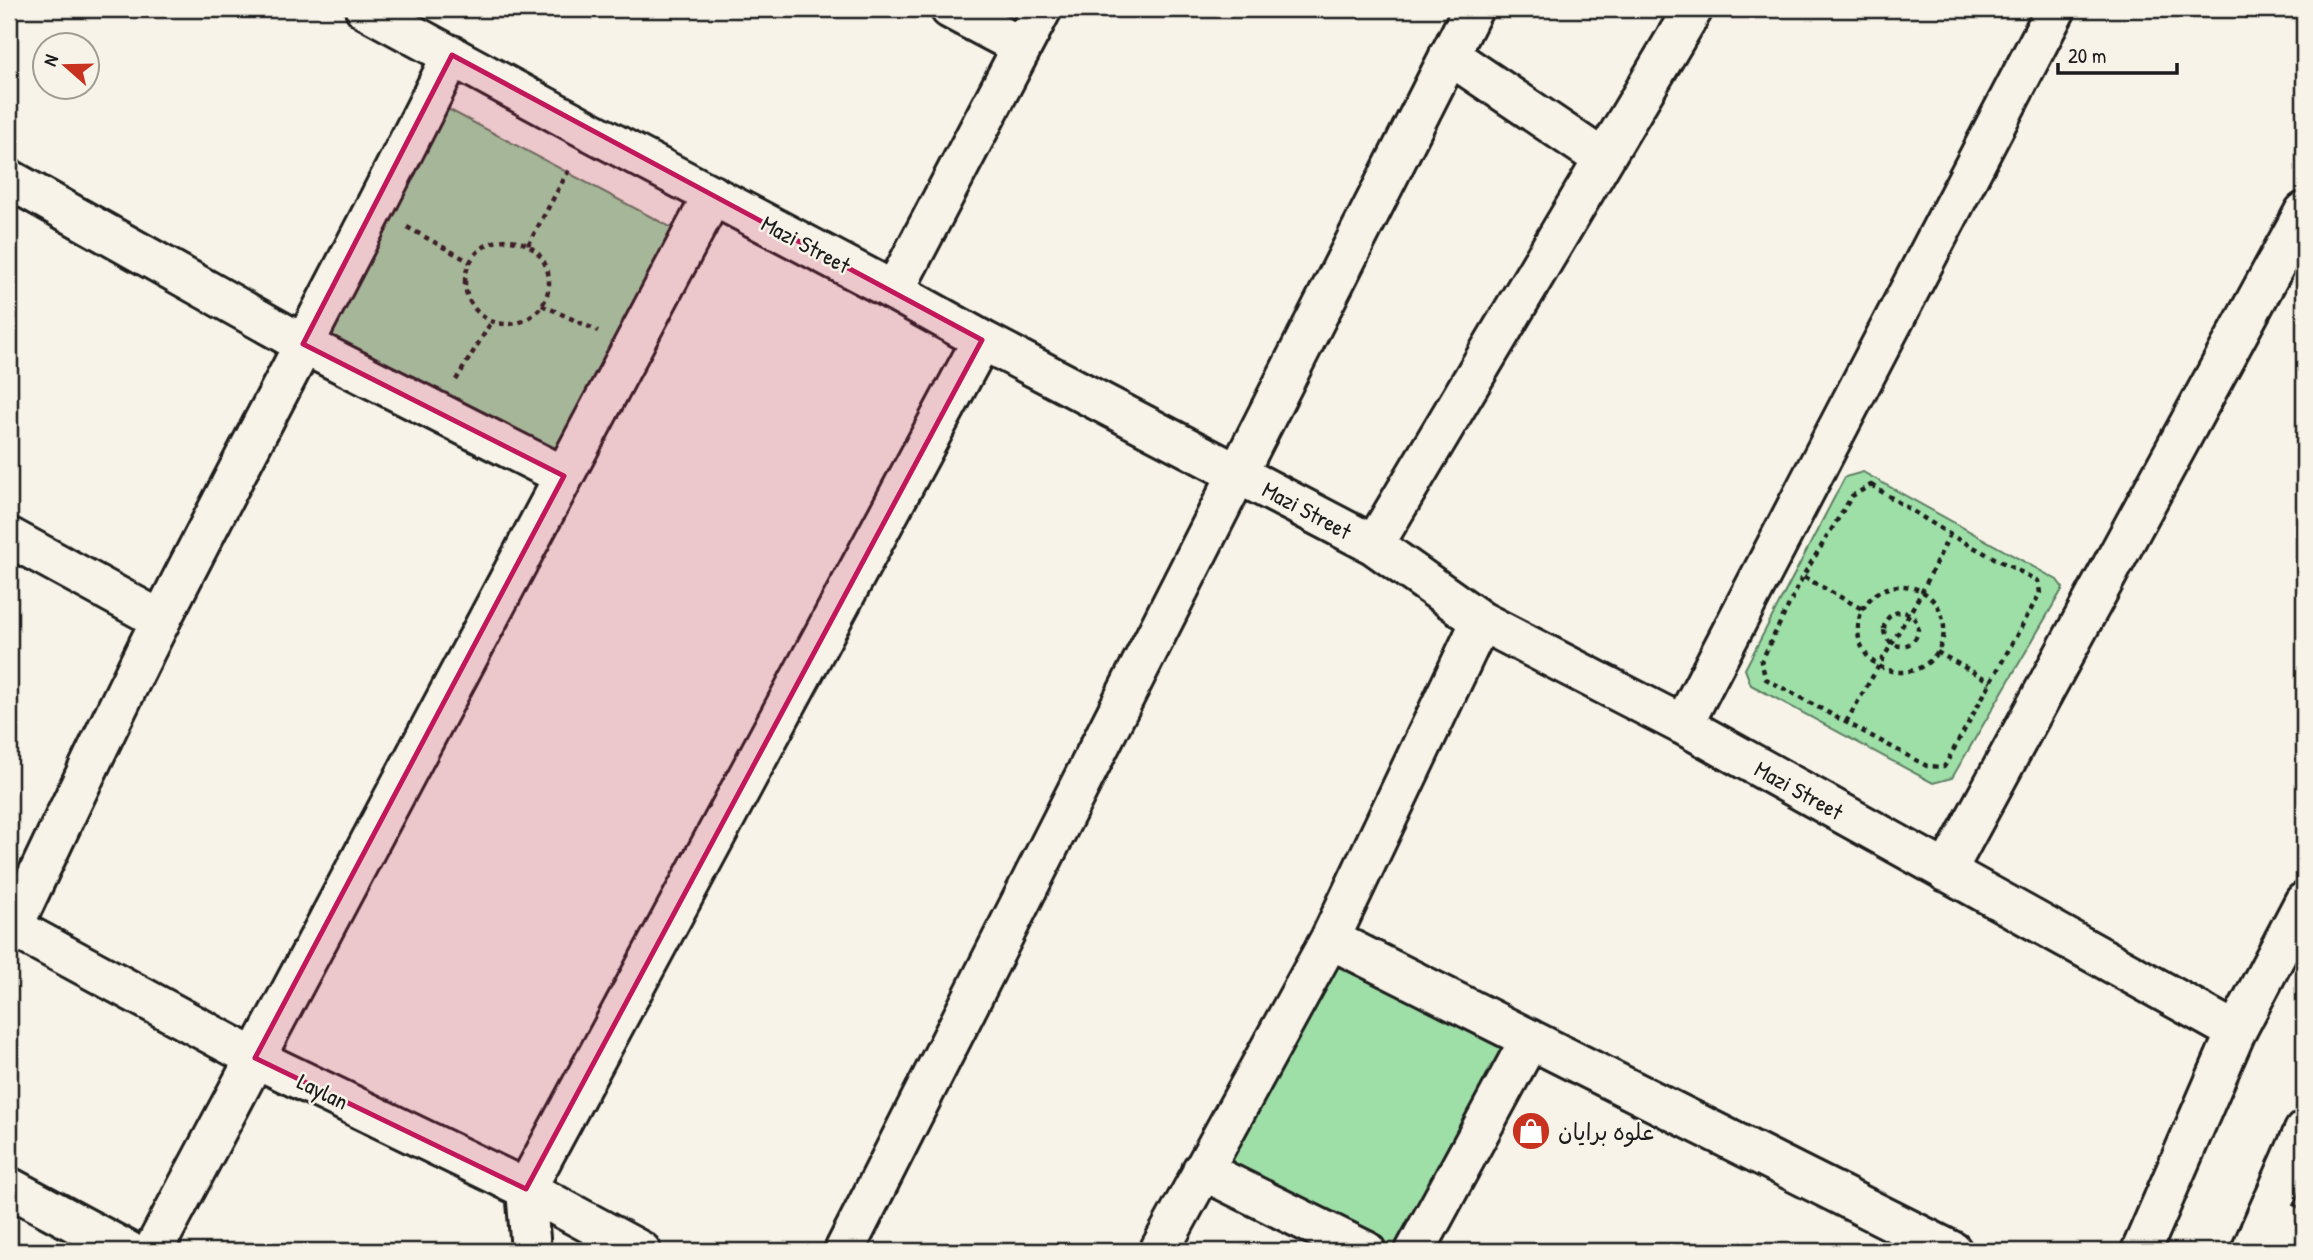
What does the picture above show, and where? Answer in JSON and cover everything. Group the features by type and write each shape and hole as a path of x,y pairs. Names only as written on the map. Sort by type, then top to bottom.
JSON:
{"street":[{"name":"Mazi Street","path":"365,9 982,340 1374,545 1481,621 1682,725 2236,1031"},
{"path":"950,9 1022,47"},
{"path":"894,291 1042,9"},
{"path":"845,1251 1473,9"},
{"path":"1374,545 1693,9"},
{"path":"1682,725 2056,9"},
{"path":"11,926 160,620 303,344 376,210 452,55"},
{"path":"1449,55 1603,159"},
{"path":"9,179 303,344 564,476"},
{"path":"153,1251 713,195"},
{"path":"1946,872 2304,212"},
{"path":"531,1251 526,1189 982,340"},
{"path":"9,537 160,620"},
{"path":"1159,1251 1330,939 1481,621"},
{"path":"2141,1251 2236,1031 2304,902"},
{"name":"Laylan","path":"11,926 255,1058 526,1189 642,1251"},
{"path":"1330,939 1952,1251"},
{"path":"1415,1251 1530,1040"},
{"path":"2252,1251 2304,1131"},
{"path":"1202,1170 1366,1251"},
{"path":"9,1187 128,1251"},
{"path":"2267,1215 2304,1232"}],"path":[{"path":"528,245 590,131"},
{"path":"376,210 470,262"},
{"path":"516,240 528,245 539,254 546,266 549,279 542,304 532,315 520,322 492,321 480,314 471,303 466,290 470,262 478,251 489,243 516,240"},
{"path":"542,304 633,348"},
{"path":"437,411 492,321"},
{"path":"1871,485 1950,534 2038,581 2040,593 1944,767 1927,766 1766,678 1760,662 1803,576 1852,496 1871,485"},
{"path":"1846,722 1922,592 1950,534"},
{"path":"1770,558 1862,609"},
{"path":"1909,587 1922,592 1933,600 1944,625 1943,639 1937,652 1928,663 1915,670 1900,673 1886,670 1864,652 1858,638 1862,609 1870,598 1882,590 1909,587"},
{"path":"1898,612 1914,617 1918,627 1915,637 1908,645 1892,643 1887,639 1884,629 1888,618 1898,612"},
{"path":"1937,652 1991,682"}],"highlighted area":[{"path":"452,55 982,340 526,1189 255,1058 564,476 303,344"}],"green space":[{"path":"448,109 674,229 552,459 326,338"},
{"path":"1863,472 2057,580 2063,588 1952,778 1933,783 1751,685 1745,669 1845,477"},
{"path":"1337,966 1509,1050 1399,1251 1230,1161"}],"place":[{"name":"علوه برايان","path":"1531,1131"}]}
